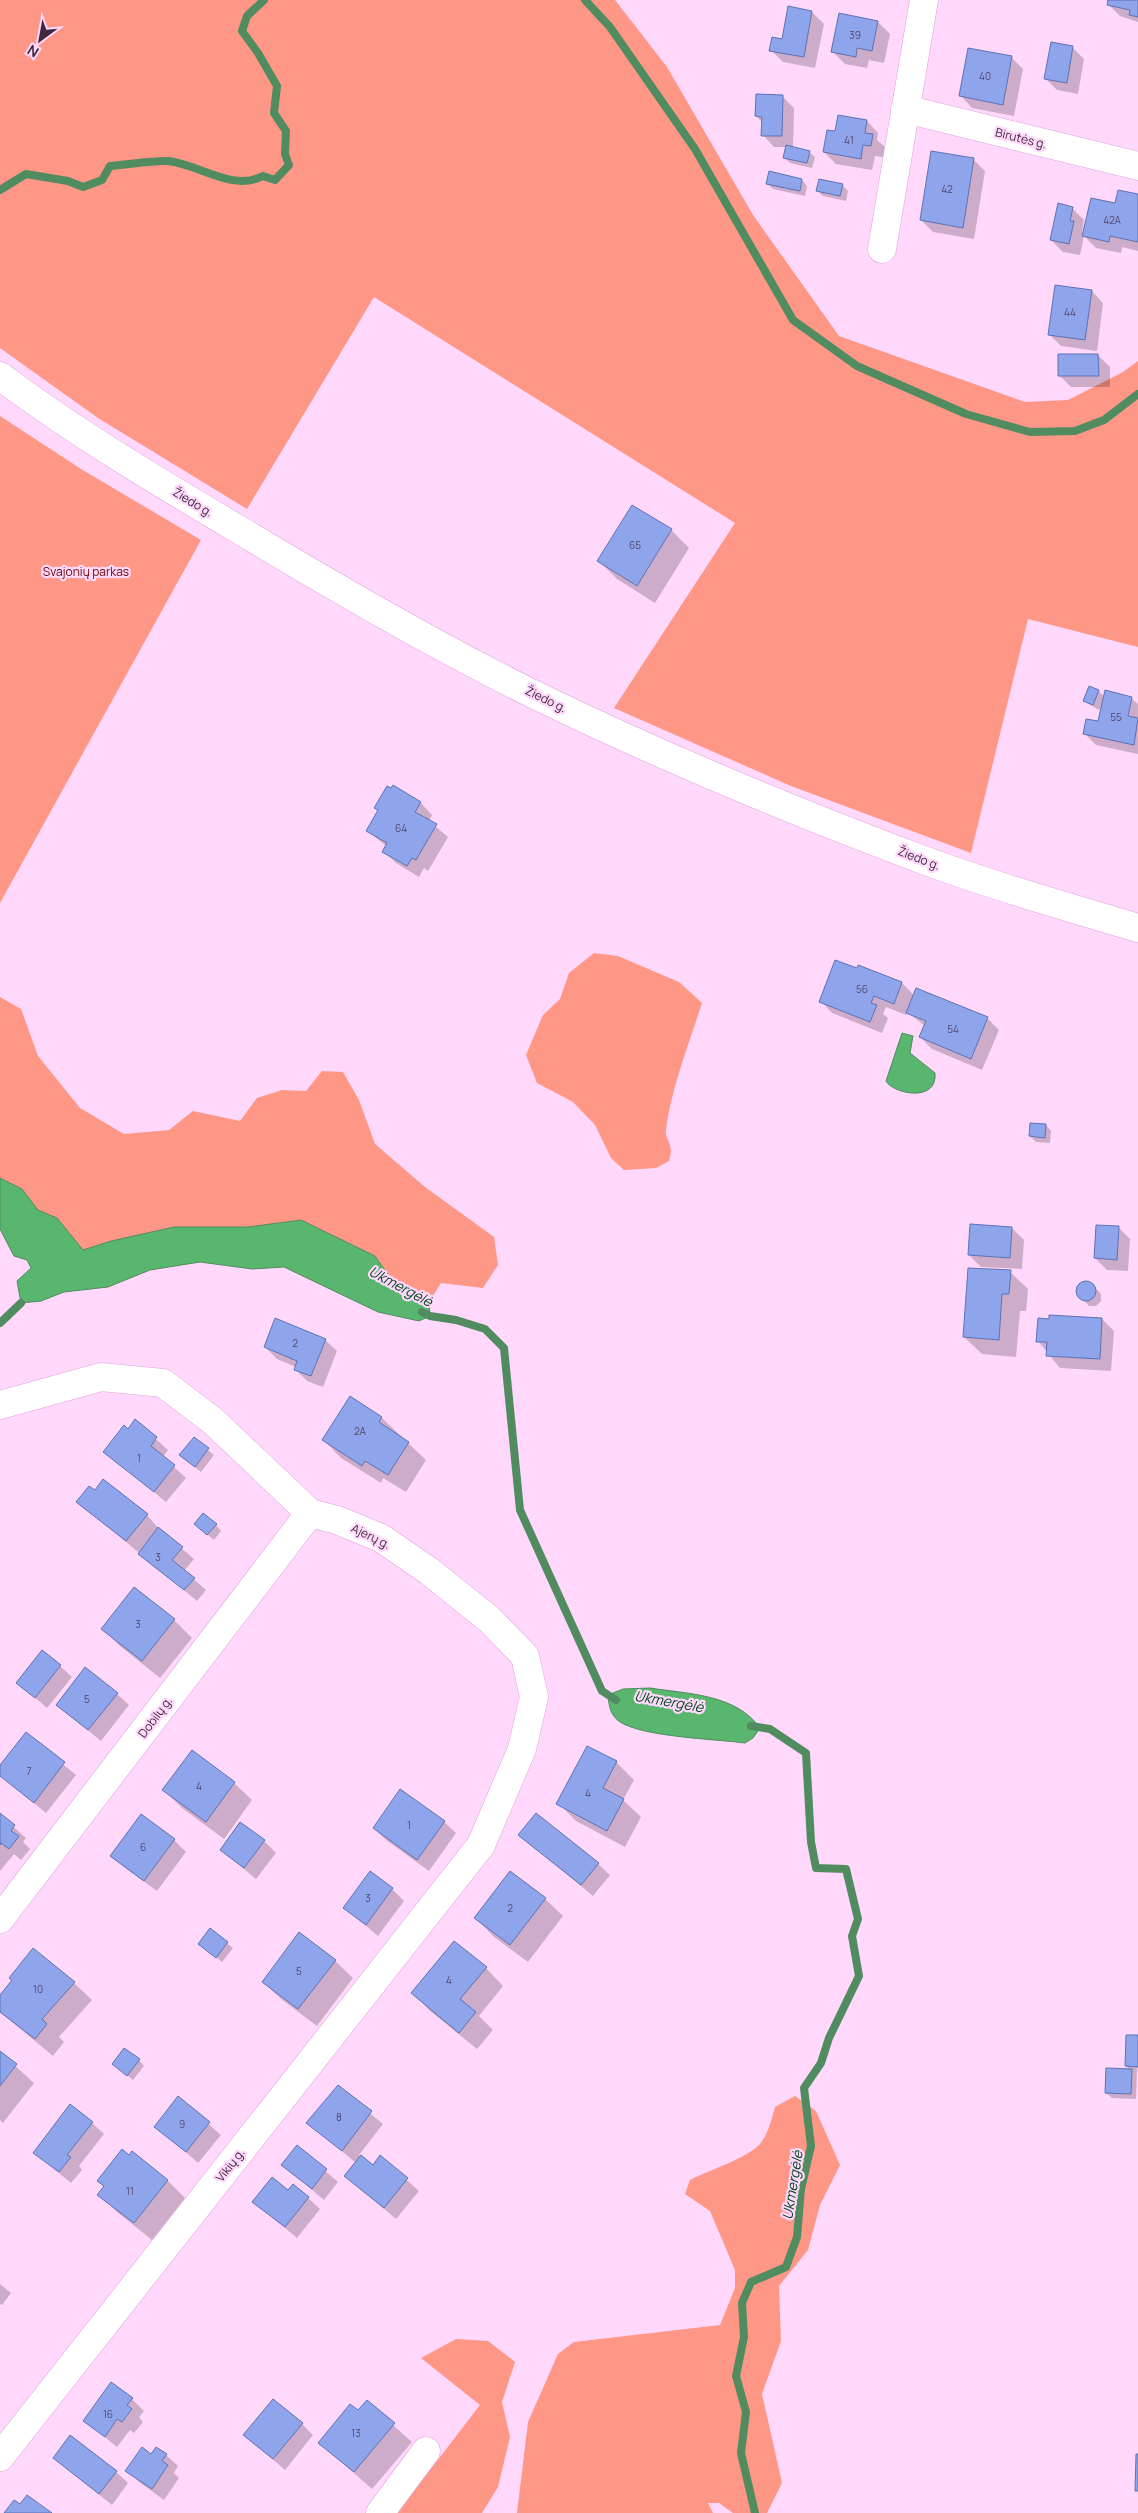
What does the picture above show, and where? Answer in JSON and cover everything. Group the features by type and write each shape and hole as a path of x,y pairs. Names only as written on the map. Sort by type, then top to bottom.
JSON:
{"street":[{"path":"882,249 924,0"},
{"name":"Birutės g.","path":"905,109 1138,166"},
{"name":"Žiedo g.","path":"0,376 98,444 326,582 435,643 536,695 680,762 938,865 1010,890 1138,928"},
{"name":"Ajerų g.","path":"0,1405 101,1377 163,1383 213,1420 310,1513 337,1520 381,1538 429,1571 489,1619 525,1656 534,1697 522,1749 481,1845 460,1872"},
{"name":"Dobilų g.","path":"0,1919 310,1513"},
{"name":"Vikių g.","path":"0,2457 460,1872"},
{"path":"380,2513 426,2451"}],"green space":[{"path":"0,0 615,0 667,67 753,215 839,336 1025,402 1068,400 1123,372 1138,361 1138,647 1028,619 971,853 791,786 614,708 735,523 374,297 247,509 98,418 0,348"},
{"name":"Svajonių parkas","path":"0,416 81,469 201,540 0,903"},
{"path":"594,953 618,956 679,982 702,1003 672,1097 666,1129 671,1155 669,1161 656,1168 624,1170 611,1158 595,1125 573,1102 537,1083 526,1055 543,1015 560,999 569,973"},
{"path":"0,997 21,1009 38,1056 80,1108 124,1134 169,1130 193,1111 240,1121 257,1098 282,1090 306,1091 322,1071 343,1072 359,1100 375,1144 425,1187 494,1237 498,1265 483,1288 441,1283 429,1302 394,1283 375,1256 301,1220 248,1227 174,1227 111,1241 83,1251 57,1218 38,1210 22,1189 0,1178"},
{"path":"795,2096 816,2111 840,2165 820,2205 808,2250 779,2286 781,2341 762,2394 782,2483 767,2513 733,2513 719,2503 708,2503 713,2513 517,2513 528,2422 558,2354 574,2342 720,2325 735,2288 735,2270 710,2211 685,2194 690,2180 746,2155 760,2144 767,2131 775,2107"},
{"path":"456,2339 488,2341 515,2362 502,2402 510,2437 498,2487 482,2513 397,2513 480,2405 421,2358"}],"water":[{"path":"902,1033 913,1036 910,1053 935,1073 934,1082 930,1089 923,1092 905,1092 890,1086 886,1081"},
{"path":"0,1178 22,1189 38,1210 57,1218 83,1250 111,1241 174,1227 248,1227 301,1220 375,1256 394,1283 429,1302 430,1316 419,1321 378,1312 284,1267 252,1269 200,1262 150,1270 108,1287 64,1292 41,1301 21,1303 17,1281 31,1268 27,1260 14,1256 0,1229"},
{"path":"650,1688 695,1694 725,1702 738,1708 760,1728 753,1738 745,1743 680,1737 645,1731 620,1722 614,1716 608,1695 623,1689"}],"building":[{"path":"1108,0 1138,0 1138,17 1129,15 1130,10 1107,5"},
{"path":"788,6 812,11 804,57 769,51 772,37 782,39"},
{"path":"839,13 878,21 872,51 857,48 856,57 831,52"},
{"path":"1051,42 1073,46 1067,83 1044,79"},
{"path":"968,48 1012,56 1003,105 959,96"},
{"path":"756,94 783,95 782,136 761,136 762,117 755,116"},
{"path":"838,115 867,120 865,133 873,134 871,146 863,145 861,159 823,152 827,130 835,131"},
{"path":"786,145 810,151 807,163 783,158"},
{"path":"931,151 974,158 963,228 920,220"},
{"path":"769,171 802,179 800,191 766,184"},
{"path":"819,179 843,184 840,196 816,191"},
{"path":"1118,190 1138,194 1138,242 1110,236 1109,242 1082,236 1091,198 1115,203"},
{"path":"1058,203 1073,207 1070,221 1074,221 1069,244 1050,240"},
{"path":"1055,285 1092,290 1085,340 1048,335"},
{"path":"1058,354 1098,354 1099,376 1058,376"},
{"path":"632,505 672,529 637,586 597,561"},
{"path":"1089,686 1099,690 1093,705 1083,701"},
{"path":"1105,690 1132,697 1128,716 1138,718 1134,745 1083,734 1086,719 1098,721"},
{"path":"393,785 421,802 415,812 437,824 416,860 412,858 407,866 382,852 387,843 366,831 378,810 374,808 387,786 391,788"},
{"path":"835,960 857,968 858,965 902,982 894,1004 874,996 871,1003 877,1005 870,1022 819,1002"},
{"path":"916,988 988,1017 971,1059 919,1037 926,1021 906,1013"},
{"path":"1030,1123 1046,1124 1045,1138 1029,1136"},
{"path":"970,1224 1012,1227 1010,1258 968,1255"},
{"path":"1096,1225 1119,1226 1117,1260 1094,1258"},
{"path":"968,1268 1011,1270 1009,1294 1002,1294 999,1340 963,1337"},
{"path":"1086,1281 1093,1284 1096,1291 1093,1298 1086,1301 1079,1298 1076,1291 1079,1284"},
{"path":"1049,1315 1102,1318 1100,1359 1046,1356 1047,1342 1036,1342 1038,1318 1049,1319"},
{"path":"275,1318 326,1339 311,1376 294,1370 297,1361 264,1347"},
{"path":"350,1396 382,1417 379,1422 409,1442 388,1475 365,1461 362,1466 322,1440"},
{"path":"135,1419 157,1437 151,1446 175,1465 154,1492 103,1452 124,1425 128,1429"},
{"path":"194,1437 209,1448 195,1467 179,1455"},
{"path":"103,1479 148,1514 126,1541 76,1502 89,1486 95,1490"},
{"path":"203,1513 217,1524 207,1535 194,1524"},
{"path":"158,1527 183,1547 172,1560 195,1578 184,1590 138,1554"},
{"path":"134,1587 175,1619 142,1661 101,1629"},
{"path":"42,1650 61,1665 35,1698 16,1683"},
{"path":"85,1667 118,1693 88,1730 56,1705"},
{"path":"26,1732 65,1762 34,1803 0,1776 0,1765"},
{"path":"587,1746 617,1761 603,1788 624,1799 607,1831 556,1804"},
{"path":"192,1750 235,1782 206,1822 162,1790"},
{"path":"400,1789 445,1821 417,1860 373,1828"},
{"path":"0,1813 15,1825 11,1831 19,1836 9,1849 1,1843 0,1845"},
{"path":"536,1813 599,1863 581,1885 518,1835"},
{"path":"141,1814 175,1839 144,1881 110,1856"},
{"path":"240,1822 265,1840 244,1868 220,1850"},
{"path":"370,1871 393,1888 366,1925 343,1908"},
{"path":"510,1871 546,1898 510,1945 474,1918"},
{"path":"210,1928 228,1942 216,1958 198,1944"},
{"path":"299,1932 336,1960 298,2009 262,1982"},
{"path":"454,1941 487,1967 460,1999 476,2012 459,2033 411,1993"},
{"path":"33,1948 75,1982 42,2019 47,2024 35,2039 0,2012 0,1995 12,1980 9,1978"},
{"path":"1126,2035 1138,2035 1138,2067 1125,2066"},
{"path":"124,2048 140,2059 127,2076 112,2064"},
{"path":"0,2051 17,2064 0,2086"},
{"path":"1106,2068 1132,2069 1131,2094 1105,2093"},
{"path":"338,2085 372,2111 342,2151 306,2123"},
{"path":"178,2096 210,2122 186,2152 154,2127"},
{"path":"70,2104 93,2122 67,2155 71,2157 59,2172 33,2153"},
{"path":"297,2145 327,2169 312,2189 281,2165"},
{"path":"122,2149 129,2155 132,2151 168,2180 134,2223 97,2195 104,2186 97,2181"},
{"path":"361,2155 373,2165 380,2155 408,2178 384,2208 344,2176"},
{"path":"272,2177 288,2190 293,2184 309,2197 285,2227 252,2202"},
{"path":"111,2382 133,2398 127,2405 132,2409 122,2422 117,2419 105,2437 83,2421"},
{"path":"273,2399 303,2423 273,2459 243,2435"},
{"path":"367,2400 395,2423 354,2472 318,2443 350,2404 358,2410"},
{"path":"70,2435 117,2471 99,2494 53,2458"},
{"path":"142,2447 151,2454 156,2447 167,2454 162,2461 168,2465 152,2489 125,2471"},
{"path":"1136,2454 1138,2454 1138,2491 1135,2491"},
{"path":"27,2495 52,2513 4,2513 14,2500 20,2504"}],"waterway":[{"name":"Ukmergėlė","path":"0,190 26,174 68,181 83,187 102,180 110,166 162,161 180,163 227,179 239,181 263,176 275,180 289,165 285,154 286,131 274,113 277,86 258,53 242,31 247,16 264,0"},
{"path":"585,0 610,27 695,149 793,320 857,366 966,414 1030,432 1075,431 1104,420 1138,394"},
{"path":"0,1323 21,1303"},
{"name":"Ukmergėlė","path":"422,1312 430,1316 456,1320 485,1329 504,1348 520,1510 602,1691 616,1700"},
{"name":"Ukmergėlė","path":"751,1726 770,1729 806,1753 811,1842 816,1868 846,1869 858,1919 852,1936 859,1976 829,2038 821,2063 804,2088 811,2146 801,2189 797,2237 786,2267 751,2282 742,2303 744,2337 736,2376 746,2412 741,2453 755,2513"}]}
